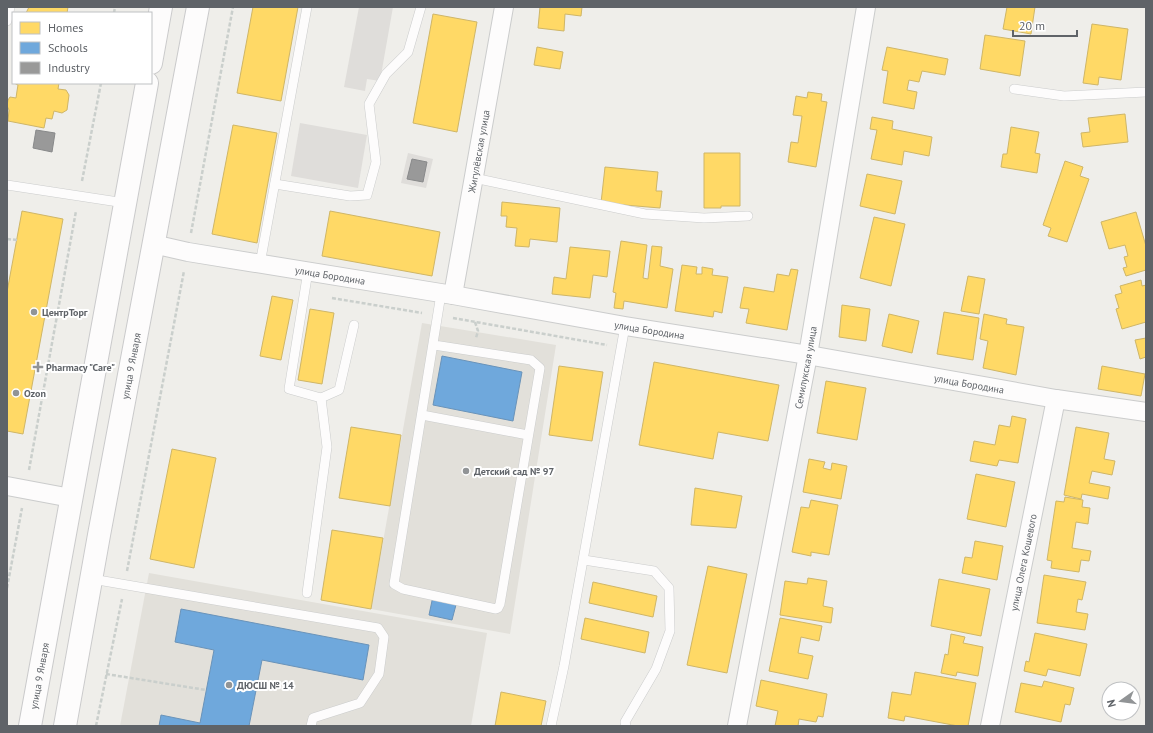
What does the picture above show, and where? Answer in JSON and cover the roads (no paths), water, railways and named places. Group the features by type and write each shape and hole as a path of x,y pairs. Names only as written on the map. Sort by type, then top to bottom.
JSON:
{"main road":[{"path":"152,57 161,7"},
{"name":"улица 9 Января","path":"65,726 198,7"},
{"name":"улица 9 Января","path":"30,726 147,84"}],"street":[{"name":"Жигулёвская улица","path":"447,295 474,178 504,7"},
{"name":"Семилукская улица","path":"737,726 808,355 866,7"},
{"name":"улица Бородина","path":"153,244 188,252 625,326 808,355 1056,399 1146,412"},
{"name":"улица Олега Кошевого","path":"990,726 1056,399"},
{"path":"7,486 71,498"}],"lane":[{"path":"7,21 10,7"},
{"path":"260,264 307,7"},
{"path":"275,184 350,196 367,195 376,162 369,104 386,74 408,52 421,7"},
{"path":"1014,89 1064,96 1146,92"},
{"path":"474,178 645,214 704,218 748,216"},
{"path":"7,185 125,203"},
{"path":"308,272 289,389 321,398 339,390 354,325"},
{"path":"434,345 531,360 540,368 500,604 498,608 403,590 394,584 438,316 447,295"},
{"path":"551,726 584,560 625,326"},
{"path":"307,593 327,447 321,398"},
{"path":"422,415 528,435"},
{"path":"584,560 654,571 669,588 670,631 656,669 625,722 626,726"},
{"path":"92,579 378,628 384,638 379,674 360,703 313,718 311,726"}],"place":[{"name":"ЦентрТорг","path":"34,312"},
{"name":"Pharmacy \"Care\"","path":"38,367"},
{"name":"Ozon","path":"16,393"},
{"name":"Детский сад № 97","path":"466,471"},
{"name":"ДЮСШ № 14","path":"229,685"}]}
